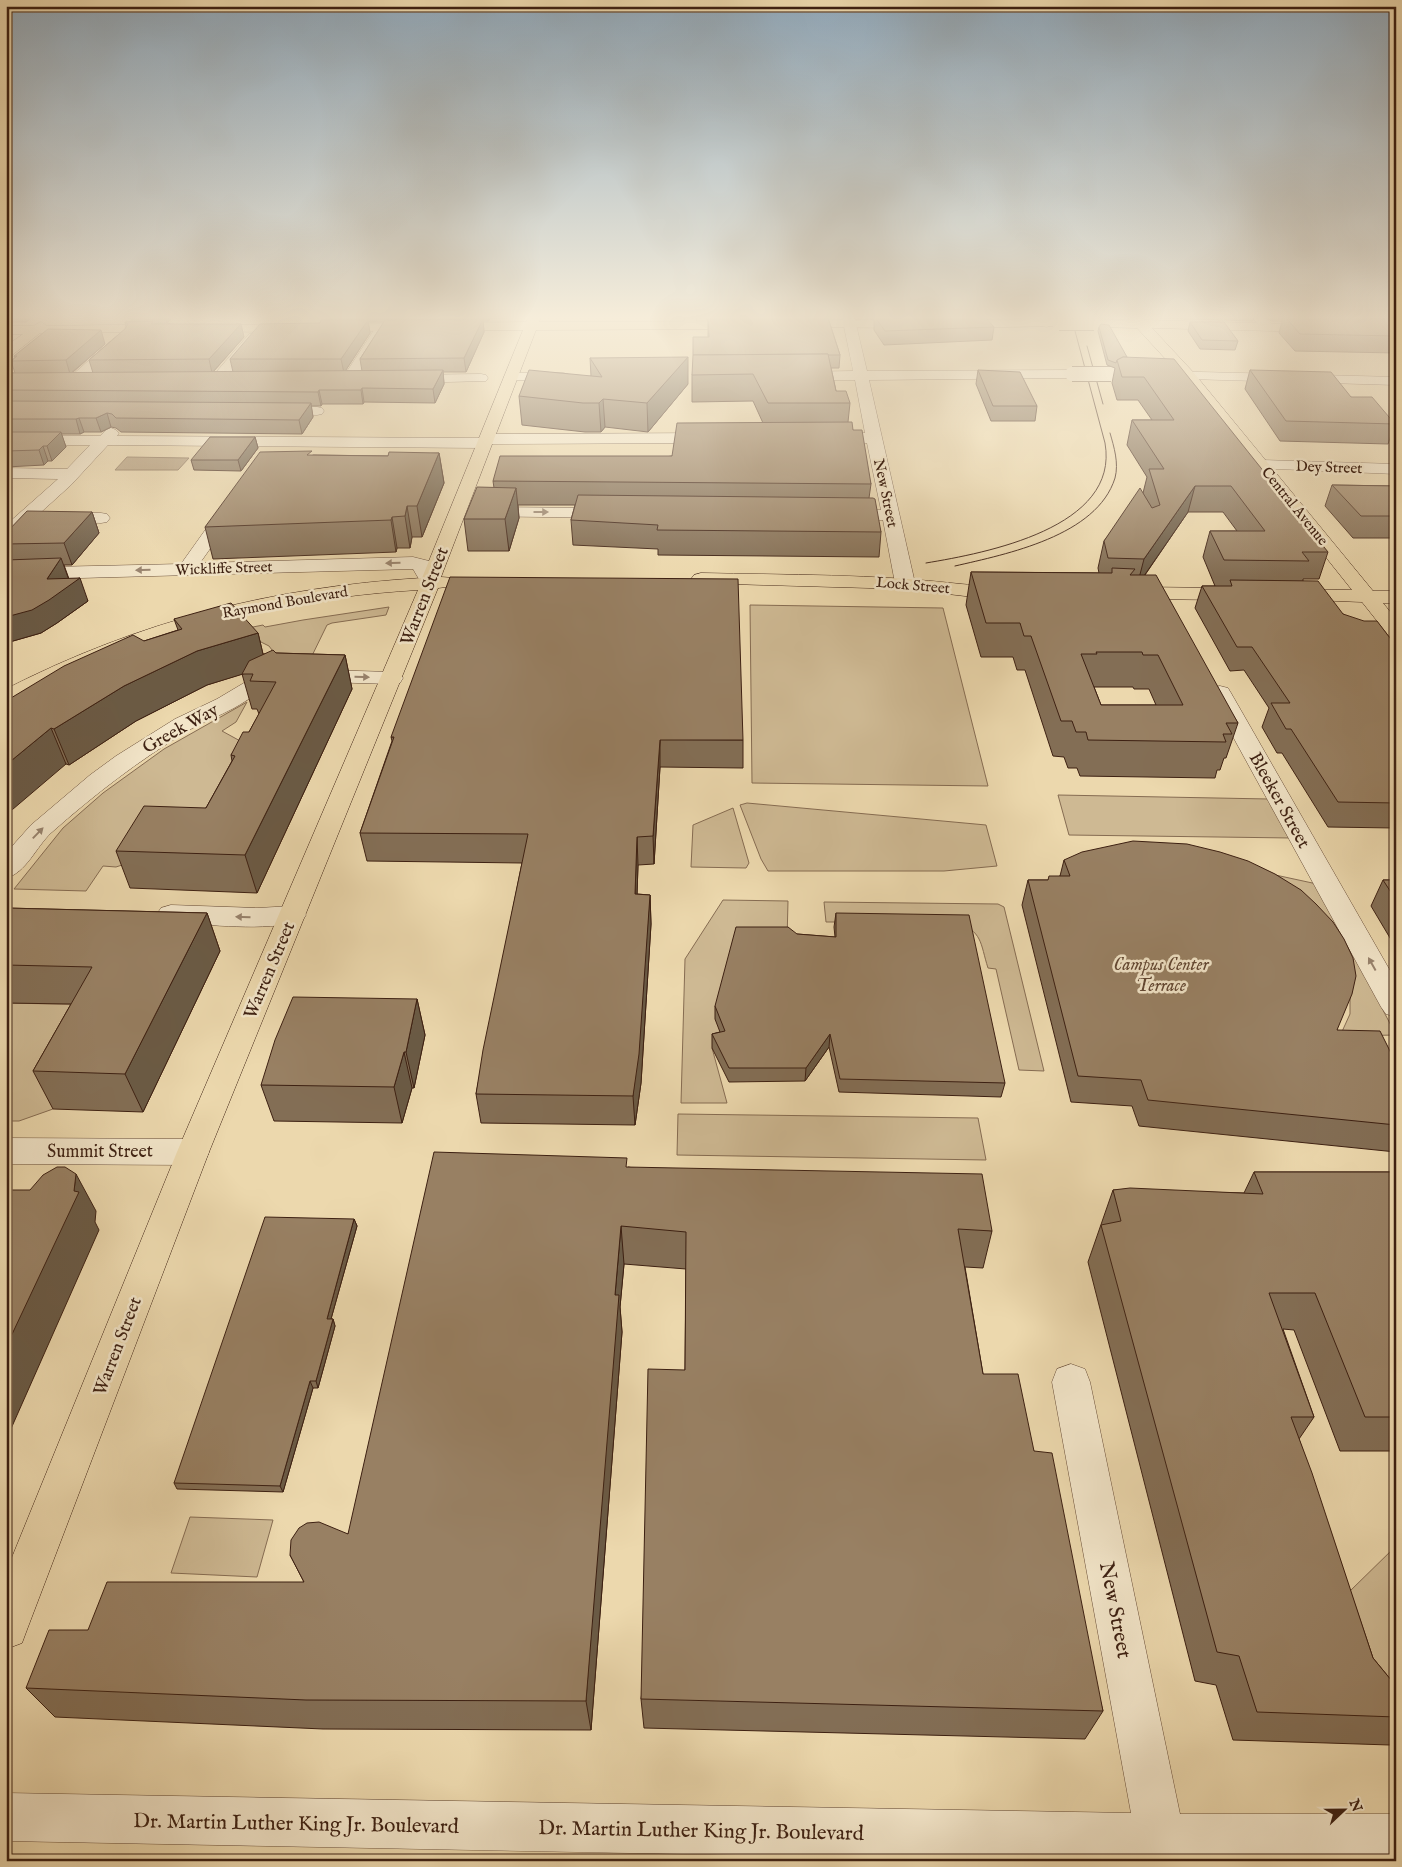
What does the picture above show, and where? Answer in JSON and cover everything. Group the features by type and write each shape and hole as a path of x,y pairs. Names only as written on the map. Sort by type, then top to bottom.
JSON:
{"main road":[{"name":"Warren Street","path":"6,1627 193,1152 392,678 501,403"},
{"name":"Central Avenue","path":"1211,403 1396,632"},
{"name":"Lock Street","path":"681,579 905,583 982,592 1021,592"},
{"path":"430,582 462,581"},
{"name":"Raymond Boulevard","path":"6,698 95,654 144,635 196,619 300,597 430,582"},
{"path":"1108,593 1169,602 1252,594"},
{"path":"1271,595 1396,596"}],"street":[{"name":"New Street","path":"866,403 905,583"},
{"path":"259,411 317,411"},
{"path":"15,523 72,474 122,422"},
{"path":"6,440 485,442 728,438"},
{"path":"816,438 874,438"},
{"path":"266,456 276,442"},
{"name":"Dey Street","path":"1261,465 1396,469"},
{"path":"6,474 72,474"},
{"path":"187,570 241,492"},
{"path":"457,512 624,513"},
{"path":"828,514 891,515"},
{"path":"15,523 100,518"},
{"name":"Wickliffe Street","path":"6,574 412,563 422,565 430,582"},
{"name":"Greek Way","path":"6,870 40,830 68,804 111,770 156,739 267,679 288,674 392,678"},
{"name":"Bleeker Street","path":"1211,677 1396,1007"},
{"path":"148,914 258,917 292,915"},
{"name":"Summit Street","path":"6,1152 193,1152"},
{"name":"New Street","path":"1071,1382 1160,1838"},
{"name":"Dr. Martin Luther King Jr. Boulevard","path":"6,1817 1160,1838 1396,1840"}],"shaded area":[{"path":"127,457 189,458 178,470 115,470"},
{"path":"750,605 943,608 988,786 752,783"},
{"path":"389,607 386,615 327,625 306,668 270,654 272,650 269,646 259,641 248,628 263,625 265,627"},
{"path":"247,702 236,722 222,731 253,748 204,812 122,865 116,867 103,866 86,891 14,889 63,828 103,793 164,749"},
{"path":"1058,795 1269,799 1291,838 1069,835"},
{"path":"747,803 986,825 997,866 944,871 768,871 761,859 740,805"},
{"path":"733,808 749,863 746,868 691,867 693,825"},
{"path":"1243,868 1317,884 1396,1035 1340,1036 1350,1014 1350,990"},
{"path":"723,900 788,901 787,941 725,1045 712,1048 727,1103 681,1103 685,959"},
{"path":"824,902 998,904 1004,907 1044,1071 1019,1070 996,969 988,968 979,939 971,929 955,922 826,922"},
{"path":"6,1003 108,1005 53,1109 19,1121 6,1121"},
{"path":"678,1114 978,1118 986,1160 677,1155"},
{"path":"190,1517 273,1520 257,1577 171,1573"},
{"path":"1396,1546 1396,1746 1390,1745 1349,1592"}],"building":[{"path":"6,403 311,403 299,420 116,418 112,414 107,413 96,418 6,419"},
{"path":"992,403 1036,403 1037,406 993,406"},
{"path":"1162,403 1209,403 1328,552 1302,552 1309,561 1224,560 1210,531 1265,531 1231,486 1195,486 1144,559 1108,558 1104,541 1140,488 1152,508 1160,505 1149,469 1164,469 1132,420 1174,420"},
{"path":"1273,403 1377,403 1395,424 1286,421"},
{"path":"852,422 853,430 862,430 871,484 493,481 500,456 672,456 677,423"},
{"path":"6,432 61,432 47,446 43,446 39,450 6,451"},
{"path":"210,437 255,437 238,460 191,460"},
{"path":"312,451 307,455 388,456 389,452 439,453 417,506 407,506 405,516 392,517 391,520 205,527 260,452"},
{"path":"1332,485 1396,486 1396,516 1361,516"},
{"path":"477,487 516,488 505,519 464,519"},
{"path":"578,495 873,498 875,499 881,532 657,530 658,525 571,520"},
{"path":"27,511 92,512 64,543 6,544 6,533"},
{"path":"61,558 47,579 80,578 32,610 6,617 6,560"},
{"path":"1112,568 1135,569 1130,575 1156,575 1238,723 1226,723 1232,734 1223,734 1226,742 1088,740 1086,732 1076,732 1072,721 1061,721 1031,636 1024,636 1020,623 986,623 971,572 1112,573","holes":["1096,652 1142,652 1143,655 1158,655 1183,705 1101,705 1081,654 1097,654"]},
{"path":"450,577 738,579 743,740 660,740 653,836 637,837 635,894 650,895 639,1054 633,1096 476,1094 483,1050 528,834 360,833 394,737 391,737"},
{"path":"1230,580 1318,581 1343,614 1364,621 1377,621 1396,646 1396,803 1338,802 1291,729 1286,729 1271,703 1290,703 1252,647 1237,647 1202,586 1232,586"},
{"path":"231,603 258,633 197,651 124,686 54,729 51,728 6,765 6,701 64,666 133,635 144,641 182,629 174,619"},
{"path":"273,650 276,653 345,655 245,855 116,851 144,806 206,808 235,756 231,755 243,732 249,732 276,682 250,681 253,674 242,674 249,661"},
{"path":"1133,841 1187,844 1248,861 1275,874 1301,890 1333,922 1353,958 1356,976 1352,994 1337,1030 1380,1031 1393,1057 1396,1057 1396,1125 1148,1100 1141,1080 1078,1076 1028,880 1048,880 1049,876 1070,876 1064,860 1082,852"},
{"path":"1383,880 1396,880 1396,900"},
{"path":"6,908 207,913 125,1074 33,1071 92,967 6,965"},
{"path":"836,913 969,915 1005,1083 840,1079 830,1034 806,1068 729,1068 712,1034 725,1031 715,1006 736,927 788,927 797,934 836,937"},
{"path":"293,997 417,999 406,1052 404,1052 394,1087 261,1085 275,1040"},
{"path":"434,1152 627,1158 626,1167 982,1174 992,1231 958,1229 983,1374 1018,1374 1034,1451 1052,1453 1103,1711 641,1699 648,1369 685,1370 686,1232 621,1226 615,1295 619,1295 586,1701 306,1700 26,1688 49,1630 88,1630 107,1582 304,1582 290,1555 291,1540 299,1528 307,1523 319,1522 348,1534"},
{"path":"57,1167 65,1167 76,1174 74,1191 79,1192 6,1347 6,1190 30,1190 43,1175"},
{"path":"1254,1172 1396,1172 1396,1417 1365,1417 1315,1293 1269,1293 1314,1417 1291,1417 1312,1473 1373,1658 1396,1686 1396,1717 1257,1712 1239,1656 1217,1652 1101,1225 1121,1221 1113,1190 1130,1188 1263,1194"},
{"path":"265,1217 354,1219 327,1319 333,1319 316,1381 310,1381 280,1486 174,1483"}],"tram line":[{"path":"926,563 981,552 1013,543 1044,531 1071,516 1092,496 1104,472 1105,443 1094,403"},
{"path":"955,566 1024,548 1048,539 1090,515 1105,498 1115,478 1116,461 1110,433"}],"park label":[{"name":"Campus Center Terrace","path":"1161,974"}]}
